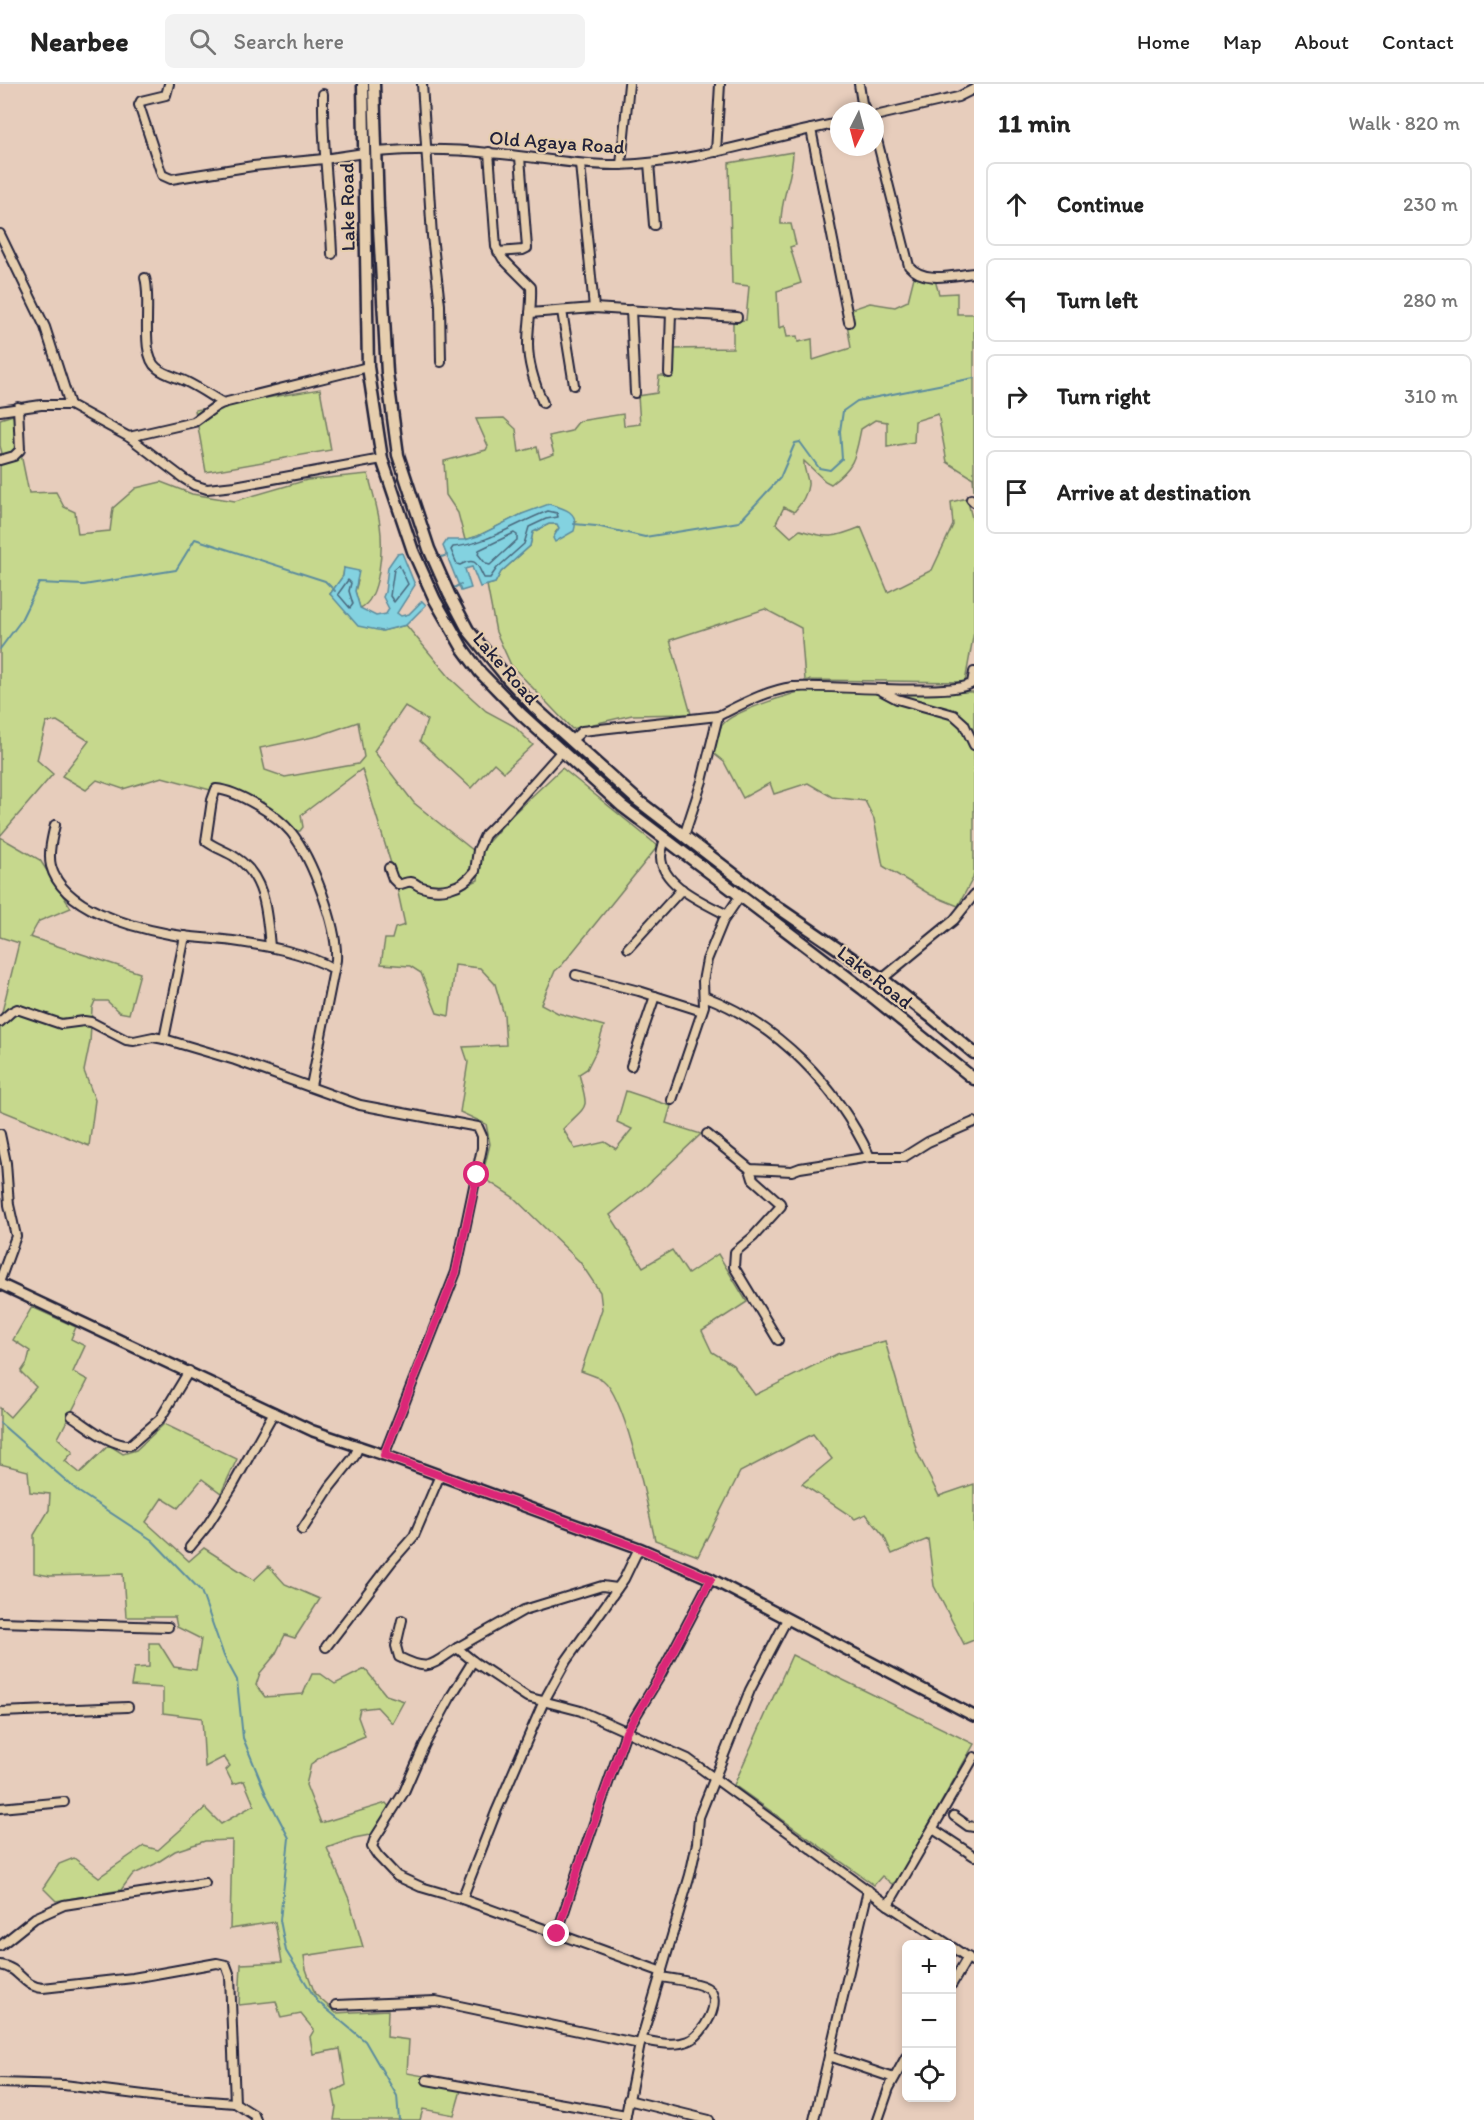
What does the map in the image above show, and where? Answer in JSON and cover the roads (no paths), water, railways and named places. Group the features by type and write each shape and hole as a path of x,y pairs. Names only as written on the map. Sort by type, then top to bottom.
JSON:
{"main road":[{"name":"Lake Road","path":"363,84 368,367 382,459 413,551 435,600 463,649 480,672 521,714 622,806 863,989 974,1078"},
{"name":"Lake Road","path":"374,84 387,373 393,428 398,455 429,549 468,630 508,680 534,707 629,793 770,902 882,979 974,1053"}],"street":[{"path":"169,84 166,95 141,101 139,105 164,177 171,179 252,166 364,153"},
{"path":"422,84 432,236 440,305 441,362"},
{"path":"621,165 629,84"},
{"path":"716,152 720,84"},
{"path":"859,84 862,102"},
{"path":"884,114 958,97 974,89"},
{"path":"323,94 324,159 332,254"},
{"name":"Old Agaya Road","path":"376,152 427,150 489,152 580,164 621,165 649,163 716,152 830,125"},
{"path":"811,129 849,322"},
{"path":"489,152 498,252 531,287 528,345 534,381 543,403"},
{"path":"881,156 909,266 918,273 929,276 974,273"},
{"path":"498,252 527,248 520,157"},
{"path":"649,163 654,225"},
{"path":"580,164 594,308"},
{"path":"0,234 45,327 70,405"},
{"path":"145,278 148,295 150,361 163,372 185,381 223,403"},
{"path":"531,313 594,308 737,317"},
{"path":"631,310 635,393"},
{"path":"562,311 574,385"},
{"path":"669,373 671,312"},
{"path":"129,437 194,422 223,403 368,367"},
{"path":"0,411 18,407 70,405 129,437 183,478 200,487 211,489 382,459"},
{"path":"0,460 14,456 20,450 18,407"},
{"path":"572,740 582,730 718,716 778,690 815,686 932,690 964,688 972,683 974,672"},
{"path":"876,688 897,699 954,715 964,724 974,745"},
{"path":"684,836 702,781 718,716"},
{"path":"389,868 395,883 400,885 412,882 442,891 465,880 476,869 478,850 484,835 561,752"},
{"path":"270,947 265,901 253,873 235,857 206,840 212,800 216,789 250,801 270,813 291,832 314,874 334,932 337,951 310,1086"},
{"path":"55,825 51,865 55,876 76,900 102,914 128,924 185,936 270,947 318,960 334,969"},
{"path":"665,839 661,857 662,865 670,880 726,915"},
{"path":"628,948 682,889"},
{"path":"882,979 954,920 974,895"},
{"path":"672,1100 702,1011 703,981 707,960 726,915 740,897"},
{"path":"164,1040 185,936"},
{"path":"576,975 702,1011"},
{"path":"631,1066 655,996"},
{"path":"704,996 750,1017 786,1045 822,1081 854,1126 870,1157"},
{"path":"0,1023 14,1010 20,1009 61,1024 91,1022 126,1040 134,1041 153,1037 164,1040 235,1060 367,1107 478,1127 482,1136 482,1148 456,1272 384,1455"},
{"path":"750,1169 792,1171 870,1157 904,1157 928,1142 974,1122"},
{"path":"0,1134 6,1163 9,1205 16,1236 0,1282 313,1431 441,1475 639,1548 711,1579 974,1716"},
{"path":"707,1134 750,1169 753,1179 780,1203 781,1206 753,1237 735,1252 734,1267 778,1340"},
{"path":"72,1416 112,1441 130,1445 160,1419 189,1371"},
{"path":"190,1546 207,1526 232,1487 274,1412"},
{"path":"302,1530 330,1487 354,1457 359,1446"},
{"path":"326,1647 414,1536 441,1475"},
{"path":"462,1899 496,1812 544,1701 566,1661 617,1588 639,1548"},
{"path":"557,1934 626,1732 660,1676 711,1579"},
{"path":"402,1620 397,1638 399,1657 416,1666 427,1666 524,1610 602,1586 617,1588"},
{"path":"427,2080 625,2118 641,2042 690,1875 697,1843 699,1817 750,1690 787,1618"},
{"path":"0,1623 168,1627"},
{"path":"457,1648 527,1697 580,1711 688,1759 888,1905 941,1940"},
{"path":"336,2005 436,2001 641,2042 674,2044 689,2041 698,2035 711,2014 713,1993 706,1987 662,1975 462,1899 421,1887 397,1876 378,1856 372,1847 375,1838 404,1792 424,1746 473,1661"},
{"path":"0,1712 128,1707"},
{"path":"888,1905 974,1756"},
{"path":"0,1808 64,1802"},
{"path":"954,1816 968,1826 974,1827"},
{"path":"933,1829 974,1856"},
{"path":"0,1946 35,1918 64,1905 206,1883"},
{"path":"814,2120 868,1890"},
{"path":"956,1950 971,1960 956,1978"},
{"path":"0,1965 13,1969 33,1987 43,1988 133,1978 217,1963 226,1965 230,1976 235,2103"},
{"path":"829,2056 894,2078"},
{"path":"878,2120 894,2078 902,2064"},
{"path":"0,2083 64,2085 168,2098 235,2103 254,2115 256,2120"},
{"path":"628,2100 709,2120"}],"water":[{"path":"549,504 565,509 573,515 574,531 555,542 553,538 559,528 557,524 549,524 533,532 530,546 501,572 495,583 480,587 472,567 465,569 471,588 461,591 443,546 447,540 465,540 478,536 522,514"},
{"path":"402,553 415,585 397,613 401,616 409,614 422,601 426,605 406,625 382,631 358,626 330,594 343,576 344,568 359,571 355,591 360,608 376,616 386,614 389,609 383,597 388,567 397,554"}],"waterway":[{"path":"574,524 596,526 645,537 739,522 780,478 795,443 800,442 819,468 830,470 842,459 840,431 843,411 857,401 974,378"},
{"path":"0,649 20,622 39,583 84,585 176,570 195,539 325,581 335,591"},
{"path":"436,559 447,555"},
{"path":"450,590 461,584"},
{"path":"0,1423 79,1492 152,1540 201,1591 224,1656 237,1680 243,1738 266,1794 289,1838 280,1920 286,1951 317,2001 365,2041 397,2096 399,2120"}]}
